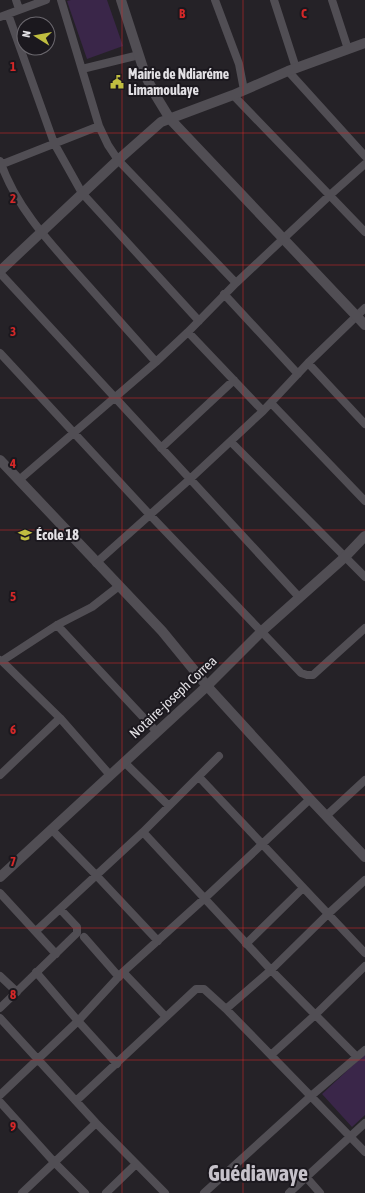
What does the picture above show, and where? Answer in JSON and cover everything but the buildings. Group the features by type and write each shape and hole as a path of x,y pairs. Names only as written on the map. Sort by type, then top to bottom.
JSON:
{"street":[{"path":"16,0 19,10"},
{"path":"46,0 4,15 54,143 82,193 199,321"},
{"path":"61,0 100,126 108,145 118,160 236,283"},
{"path":"121,0 149,82 170,118 365,325"},
{"path":"215,0 239,64 244,90"},
{"path":"274,0 292,70 365,156"},
{"path":"332,0 348,49"},
{"path":"300,597 114,398 0,272 82,193 156,126 170,118 233,95 292,70 365,42"},
{"path":"82,69 139,55"},
{"path":"233,95 365,232"},
{"path":"100,126 0,164 10,187 40,233 156,362"},
{"path":"19,480 156,362 199,321 224,294 365,164"},
{"path":"224,294 298,374"},
{"path":"96,563 231,442 271,403 308,363 365,308"},
{"path":"188,332 263,411"},
{"path":"0,353 150,515 301,673 307,676 313,675 365,628"},
{"path":"308,363 365,424"},
{"path":"161,448 234,380"},
{"path":"271,403 365,501"},
{"path":"231,442 365,577"},
{"path":"0,460 4,471 19,480 166,636 206,686 365,857"},
{"name":"Notaire-joseph Correa","path":"0,877 206,686 262,631 345,557 365,536"},
{"path":"110,775 60,718 1,661 57,625 92,607 119,586"},
{"path":"57,625 156,731"},
{"path":"0,775 60,718"},
{"path":"36,931 143,832 219,756"},
{"path":"124,762 168,806"},
{"path":"199,777 365,953"},
{"path":"326,816 365,780"},
{"path":"0,1095 78,1021 121,974 205,898 310,799"},
{"path":"52,830 158,941"},
{"path":"143,832 246,944 357,1057"},
{"path":"226,1009 271,970 365,880"},
{"path":"246,944 304,888"},
{"path":"0,893 56,954"},
{"path":"0,1008 77,933 77,927 60,909"},
{"path":"84,937 166,1017"},
{"path":"271,1055 315,1015 365,966"},
{"path":"36,972 117,1064"},
{"path":"0,976 17,992"},
{"path":"76,1101 196,989 204,988 365,1152"},
{"path":"0,1018 96,1123 165,1193"},
{"path":"204,1193 311,1096 365,1050"},
{"path":"0,1102 55,1163 85,1193"},
{"path":"22,1193 96,1123"},
{"path":"289,1193 365,1124"},
{"path":"106,1193 136,1164"},
{"path":"306,1177 320,1193"}],"shaded area":[{"path":"107,0 123,46 87,59 67,1"},
{"path":"365,1054 365,1115 352,1127 322,1094"}],"place":[{"name":"Mairie de Ndiaréme Limamoulaye","path":"117,82"},
{"name":"École 18","path":"25,535"}],"district":[{"name":"Guédiawaye","path":"258,1173"}]}
